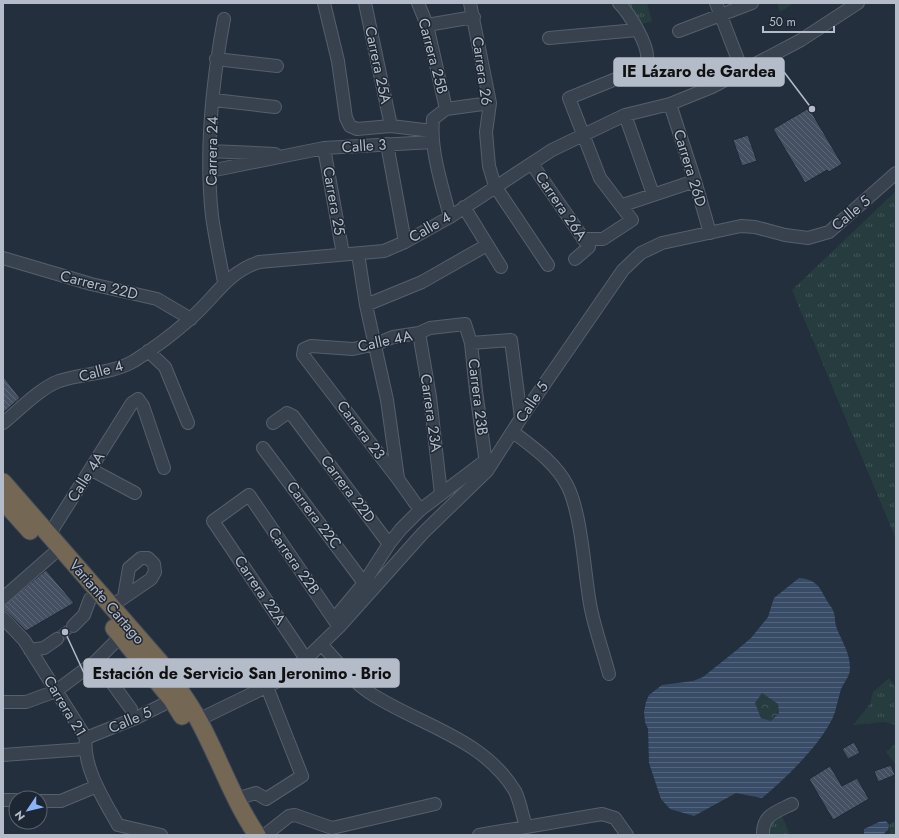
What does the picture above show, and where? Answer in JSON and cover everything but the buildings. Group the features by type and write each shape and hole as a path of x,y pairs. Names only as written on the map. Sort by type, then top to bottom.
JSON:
{"highway":[{"name":"Variante Cartago","path":"3,482 110,607 160,662 198,720 236,799 257,835"},
{"name":"Variante Cartago","path":"3,501 90,599 172,700 189,727 244,835"}],"street":[{"path":"324,3 338,61 346,118 350,126 356,129 391,126 433,136"},
{"name":"Carrera 25A","path":"365,3 391,126"},
{"name":"Carrera 25B","path":"418,3 427,25 446,109"},
{"name":"Carrera 26","path":"470,3 490,103 486,132 489,166 495,186 548,265"},
{"path":"575,258 586,243 603,239 632,220 623,205 600,178 582,135 569,98 643,68 648,61 647,49 637,30 619,3"},
{"path":"716,3 742,70"},
{"path":"679,31 752,3"},
{"name":"Calle 4","path":"3,423 40,393 57,382 126,365 148,351 191,318 224,282 246,266 259,262 384,251 405,242 450,216 552,150 625,115 670,104 712,87 801,40 858,3"},
{"path":"427,25 474,17"},
{"name":"Carrera 24","path":"224,19 216,59 210,151 212,216 224,282"},
{"path":"549,38 637,30"},
{"path":"216,59 277,66"},
{"path":"214,100 275,107"},
{"path":"450,216 433,136 433,119 446,109 490,103"},
{"name":"Carrera 26D","path":"670,104 710,233"},
{"path":"625,115 654,194"},
{"name":"Calle 3","path":"210,171 296,155 324,148 387,144 433,136"},
{"path":"387,144 405,242"},
{"name":"Carrera 25","path":"324,148 343,254"},
{"name":"Calle 3","path":"210,151 296,155"},
{"name":"Carrera 26A","path":"532,164 586,243"},
{"name":"Calle 5","path":"198,720 267,687 306,659 321,644 337,623 486,466 513,432 521,418 623,270 641,253 662,243 742,226 755,227 785,235 808,238 829,232 896,173"},
{"path":"623,205 695,181"},
{"path":"464,207 502,267"},
{"path":"366,305 422,282 487,245"},
{"path":"358,254 366,305 376,344 387,400 398,479"},
{"name":"Carrera 22D","path":"3,258 91,284 157,299 191,318"},
{"name":"Calle 4A","path":"304,349 311,346 354,348 376,344 393,337 419,334 430,328 465,324"},
{"name":"Carrera 23B","path":"465,324 471,343 486,466"},
{"name":"Carrera 23A","path":"419,334 430,397 441,494"},
{"path":"471,343 511,340 521,418"},
{"name":"Carrera 23","path":"304,349 303,355 420,510"},
{"path":"148,351 165,367 188,423"},
{"name":"Calle 4A","path":"49,535 92,470 132,403 138,399 144,406 164,468"},
{"name":"Carrera 22D","path":"273,423 287,413 293,416 388,544"},
{"path":"513,432 535,448 559,473 568,488 575,510 590,606 609,674"},
{"name":"Carrera 22C","path":"264,448 364,583"},
{"path":"337,623 388,544 420,510 441,494 486,466"},
{"path":"92,470 135,493"},
{"name":"Carrera 22B","path":"249,495 337,623"},
{"name":"Carrera 22A","path":"249,495 213,521 306,659"},
{"path":"3,598 52,555"},
{"path":"110,607 124,597"},
{"path":"73,626 84,615 90,599"},
{"name":"Carrera 21","path":"3,618 24,640 86,743 97,786 115,830"},
{"path":"3,702 26,702 56,691 96,661 121,636"},
{"path":"30,650 44,648 57,639"},
{"path":"321,644 353,680 371,694 480,752 499,768 516,793 526,826"},
{"path":"96,661 131,709"},
{"path":"236,799 256,793 266,799 302,776 267,687"},
{"name":"Calle 5","path":"3,755 86,743 172,700"},
{"path":"48,801 61,801 97,786"},
{"path":"265,835 290,816 295,815 332,828 435,804"},
{"path":"763,835 762,826 765,820 771,815 792,804"},
{"path":"480,835 602,814 615,818 627,835"},
{"path":"115,830 161,835"}],"green space":[{"path":"625,3 647,3 652,21 642,24"},
{"path":"777,3 794,3 780,12"},
{"path":"896,191 896,539 792,290"},
{"path":"889,678 895,687 896,686 896,725 884,722 853,725 870,704 873,692"},
{"path":"762,693 778,704 779,713 771,721 761,718 755,703"},
{"path":"896,741 896,765 886,752 894,745"},
{"path":"771,815 782,816 790,835 767,835"},
{"path":"896,820 896,835 890,835 889,825"}],"water":[{"path":"799,578 806,579 818,586 833,611 837,629 850,663 850,671 841,689 835,712 830,723 814,747 782,781 762,798 736,793 694,816 670,809 661,799 649,763 648,729 645,722 644,712 649,695 662,685 693,681 703,677 751,638 768,617 774,598","holes":["762,693 778,704 779,713 771,721 761,718 755,703"]},
{"path":"886,821 889,825 888,830 882,835 864,835 864,829 879,822"}],"tunnel":[{"path":"57,639 73,626"}],"place":[{"name":"IE Lázaro de Gardea","path":"812,109"},
{"name":"Estación de Servicio San Jeronimo - Brio","path":"65,632"}]}
